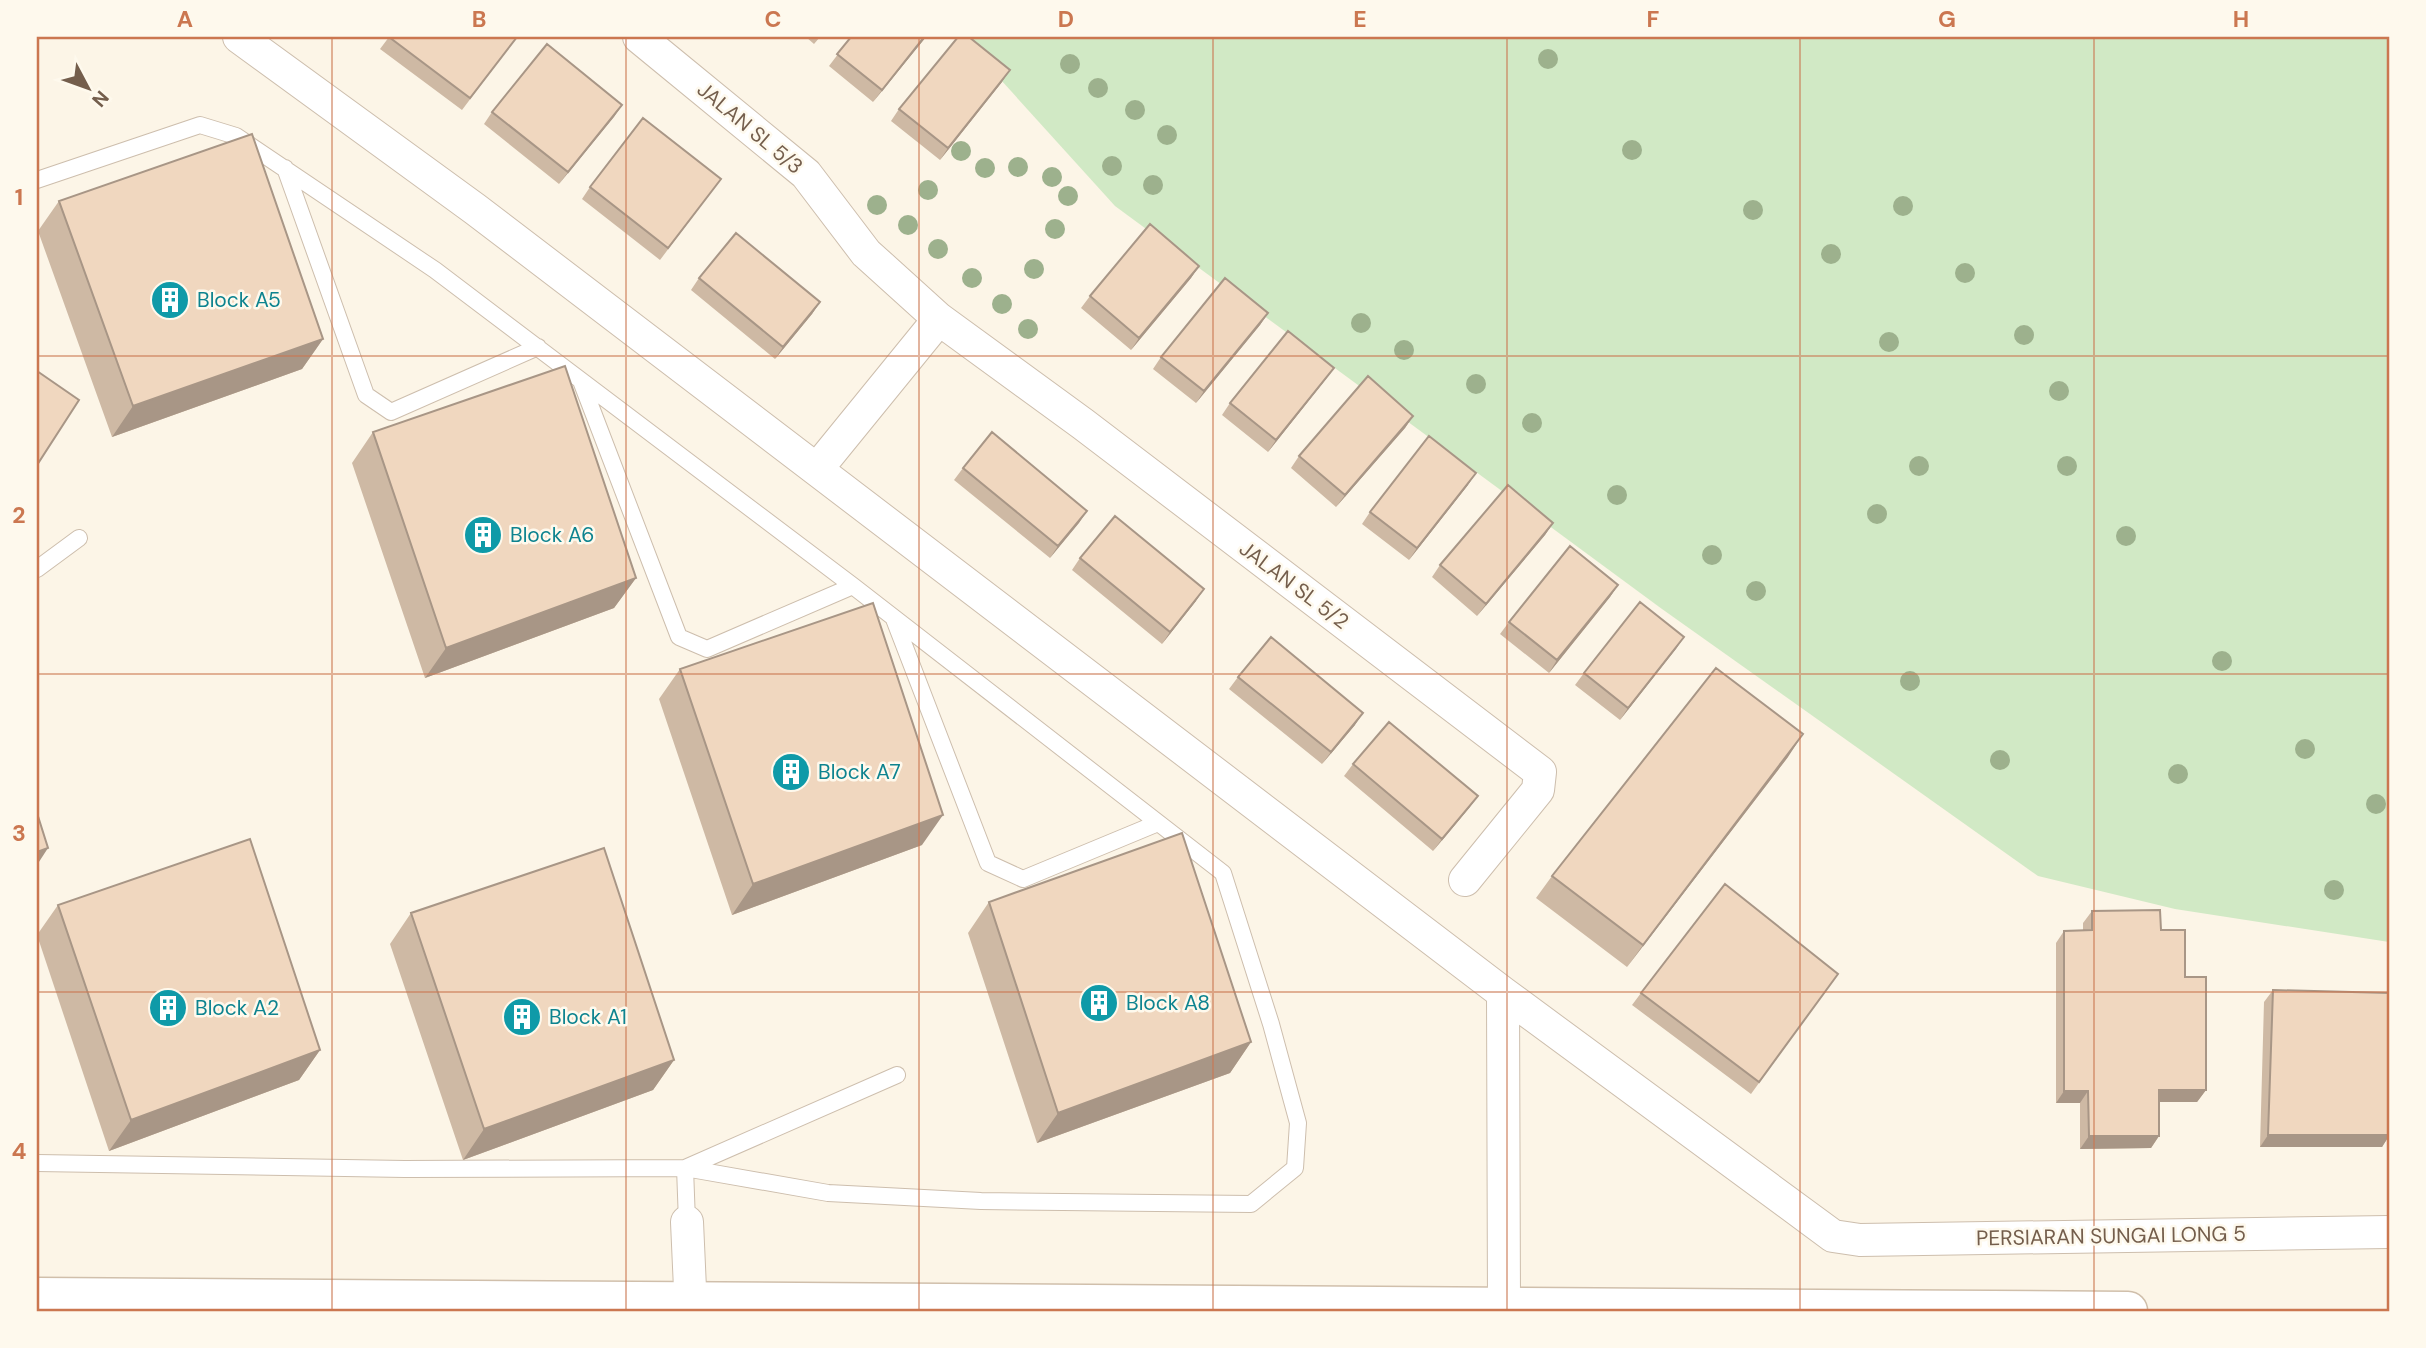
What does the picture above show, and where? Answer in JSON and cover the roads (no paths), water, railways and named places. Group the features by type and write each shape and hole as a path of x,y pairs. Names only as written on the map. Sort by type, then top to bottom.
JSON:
{"street":[{"path":"239,37 475,209 1503,993 1504,1306"},
{"name":"JALAN SL 5/3","path":"639,37 806,174 866,253 939,319"},
{"path":"817,470 939,319"},
{"name":"JALAN SL 5/2","path":"939,319 1083,424 1540,772 1538,790 1465,880"},
{"name":"PERSIARAN SUNGAI LONG 5","path":"1503,993 1833,1236 1860,1240 2389,1233"},
{"path":"687,1222 691,1306"},
{"path":"37,1297 691,1306 1504,1306 2128,1311"}],"lane":[{"path":"37,180 200,125 236,136 435,270 538,347 853,586 1223,873 1271,1024 1298,1123 1295,1168 1251,1204 981,1201 828,1193 685,1168 405,1169 37,1163"},
{"path":"285,169 366,395 391,412 538,347"},
{"path":"580,379 679,637 707,649 853,586"},
{"path":"37,569 79,538"},
{"path":"893,617 988,863 1023,879 1158,823"},
{"path":"685,1168 897,1075"},
{"path":"685,1168 687,1222"}],"place":[{"name":"Block A5","path":"170,300"},
{"name":"Block A6","path":"483,535"},
{"name":"Block A7","path":"791,772"},
{"name":"Block A8","path":"1099,1003"},
{"name":"Block A2","path":"168,1008"},
{"name":"Block A1","path":"522,1017"}]}
